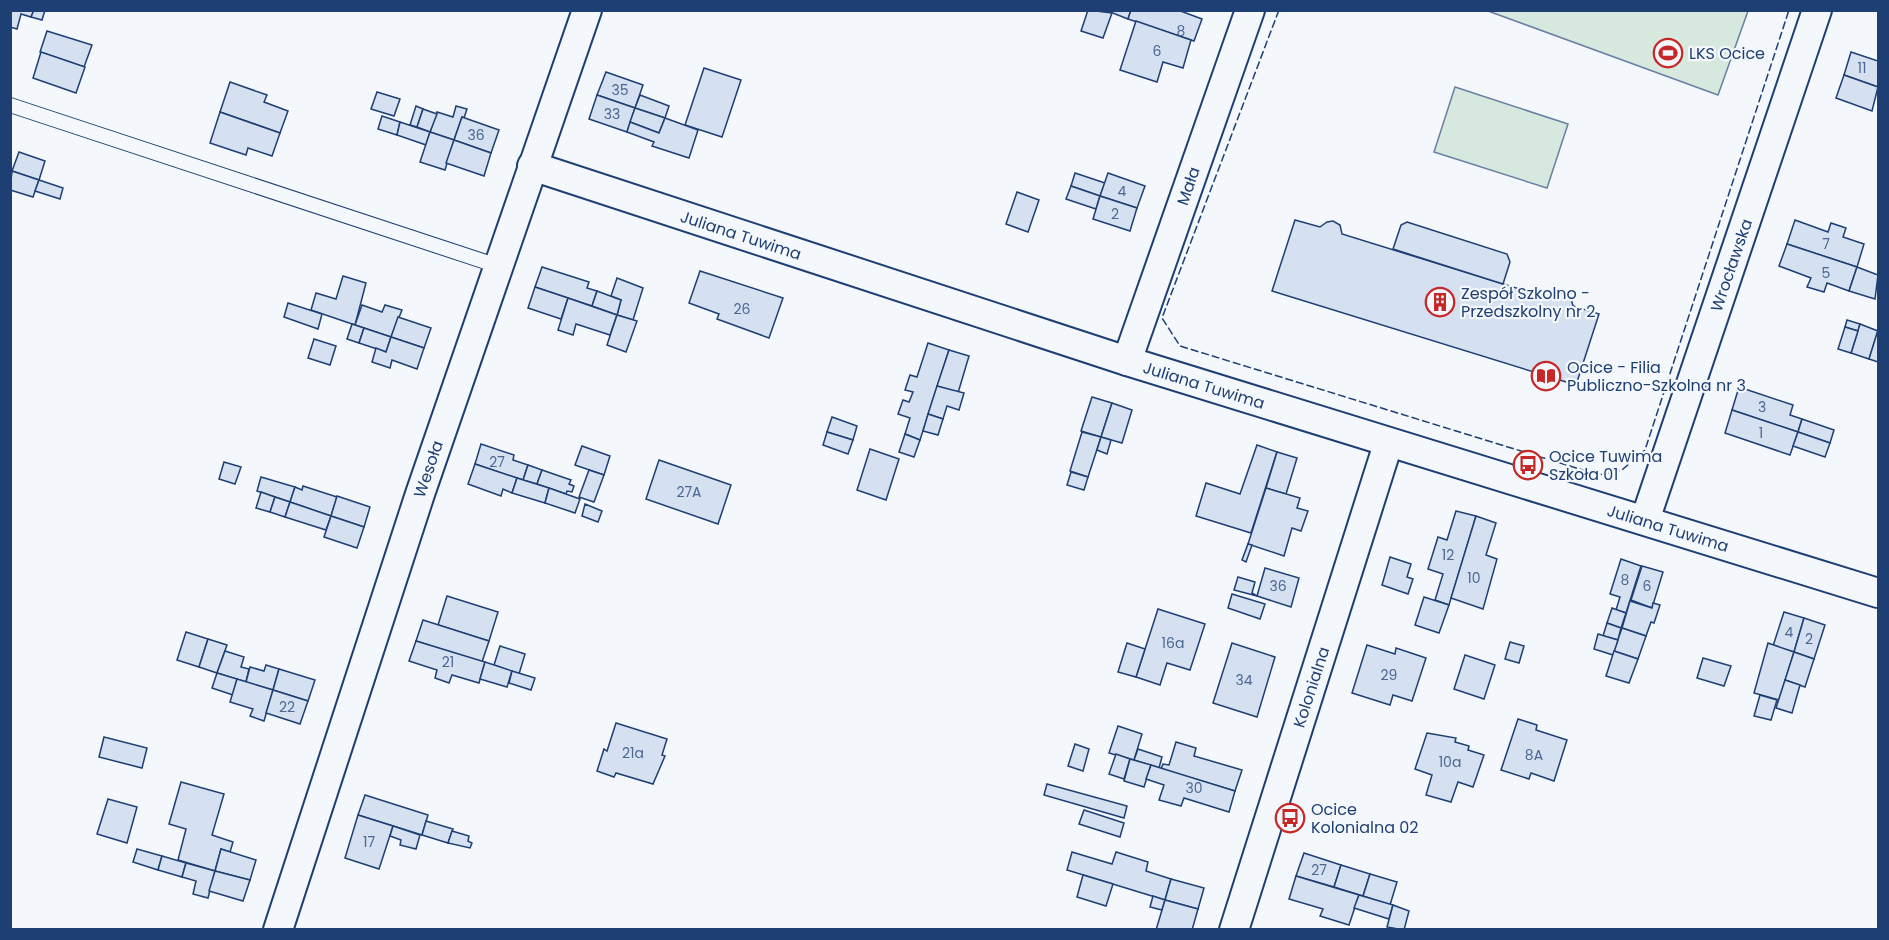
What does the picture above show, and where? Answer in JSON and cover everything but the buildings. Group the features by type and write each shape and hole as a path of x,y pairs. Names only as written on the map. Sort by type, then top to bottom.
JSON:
{"street":[{"name":"Wesoła","path":"278,930 420,494 587,10"},
{"name":"Mała","path":"1127,361 1250,10"},
{"name":"Wrocławska","path":"1645,520 1817,10"},
{"name":"Juliana Tuwima","path":"532,166 1388,444 1645,520 1878,593"},
{"name":"Kolonialna","path":"1234,930 1388,444"}],"lane":[{"path":"10,105 498,266"}],"shaded area":[{"name":"LKS Ocice","path":"1488,11 1748,11 1718,95"},
{"path":"1455,87 1568,124 1547,188 1434,152"}],"fence":[{"path":"1279,10 1162,318 1180,346 1599,475 1622,470 1645,450 1789,10"}],"place":[{"name":"LKS Ocice","path":"1668,53"},
{"name":"Zespół Szkolno - Przedszkolny nr 2","path":"1440,302"},
{"name":"Ocice - Filia Publiczno-Szkolna nr 3","path":"1546,376"},
{"name":"Ocice Tuwima Szkoła 01","path":"1528,465"},
{"name":"Ocice Kolonialna 02","path":"1290,818"}]}
